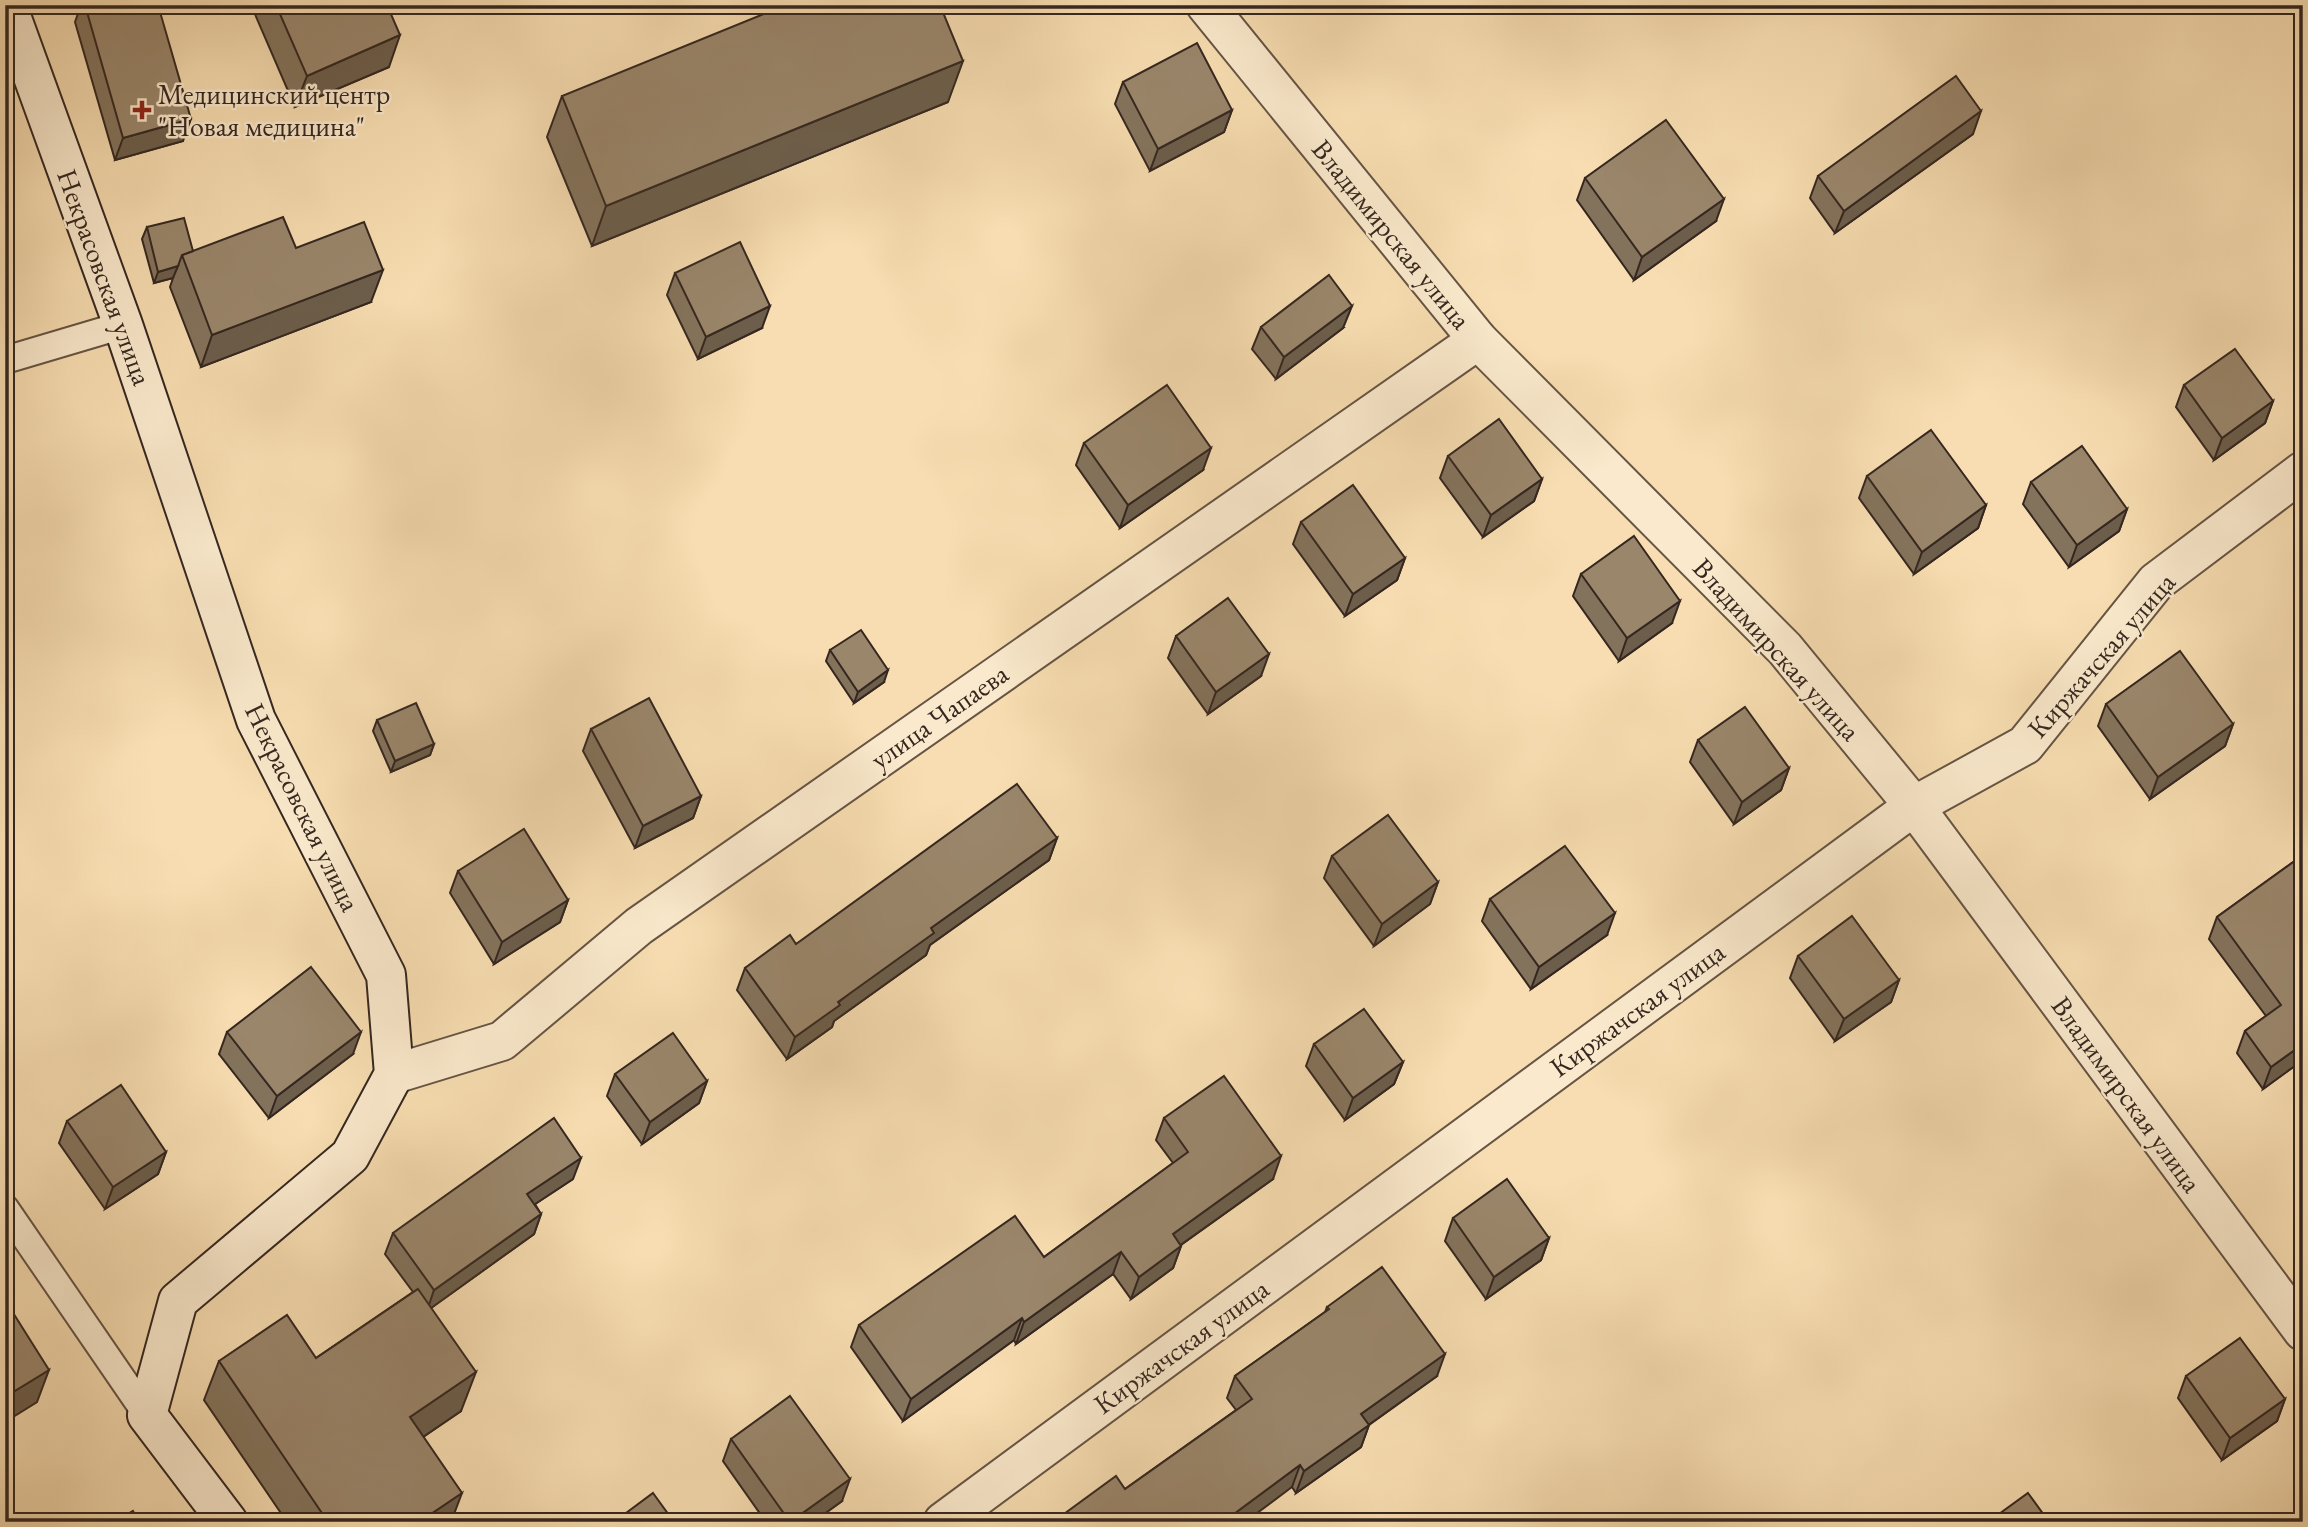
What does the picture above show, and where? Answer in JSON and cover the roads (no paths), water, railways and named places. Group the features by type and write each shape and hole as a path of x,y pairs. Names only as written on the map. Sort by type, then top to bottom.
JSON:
{"street":[{"name":"Некрасовская улица","path":"7,5 123,325 256,720 386,975 394,1074"},
{"name":"Владимирская улица","path":"1206,5 1478,340 1785,649 1914,806 2303,1331"},
{"name":"улица Чапаева","path":"394,1074 502,1041 639,926 1478,340"},
{"name":"Киржачская улица","path":"943,1522 1914,806 2025,744 2156,582 2303,471"},
{"path":"228,1522 147,1415 178,1301 350,1156 394,1074"}],"lane":[{"path":"5,360 123,325"},
{"path":"5,1208 147,1415"}],"place":[{"name":"Медицинский центр \"Новая медицина\"","path":"142,110"}]}
